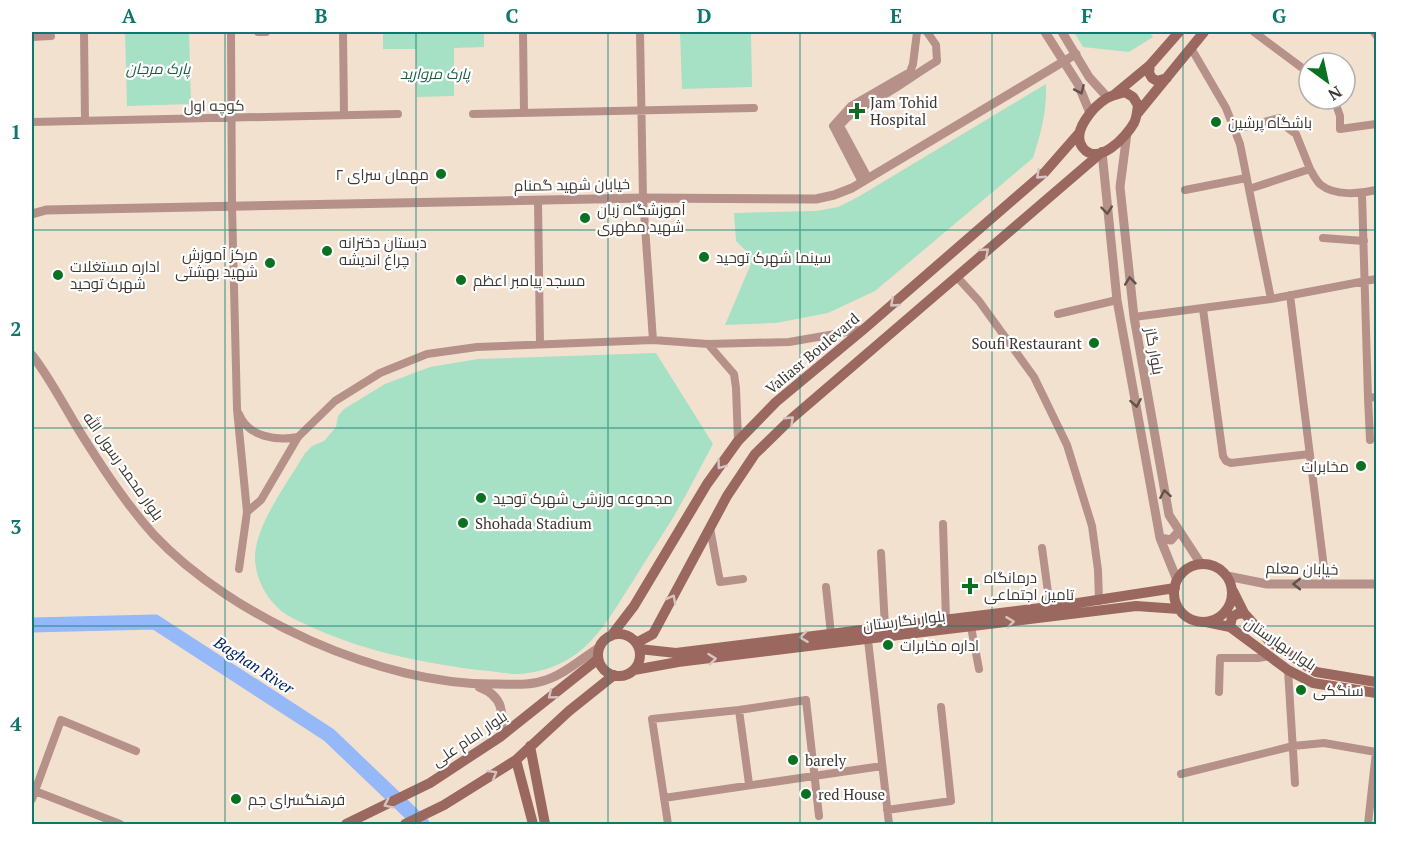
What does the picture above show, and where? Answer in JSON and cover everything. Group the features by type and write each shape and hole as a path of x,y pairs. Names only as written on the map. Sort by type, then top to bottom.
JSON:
{"main road":[{"path":"1090,113 1150,65 1179,32"},
{"path":"638,646 653,634 727,496 755,454 791,418 1102,152 1120,141 1137,114 1204,32"},
{"path":"1150,65 1149,74 1152,78 1161,81 1167,78"},
{"path":"1111,96 1125,92 1133,97 1138,105 1137,114"},
{"name":"Valiasr Boulevard","path":"610,636 634,606 707,484 738,441 776,402 1045,172 1080,132 1090,113"},
{"path":"1080,132 1079,142 1084,150 1092,154 1102,152"},
{"path":"1201,564 1216,566 1227,576 1232,598 1226,612 1220,617 1206,622 1191,619 1179,609 1174,595 1176,584 1187,569 1201,564"},
{"name":"بلوار نگارستان","path":"638,646 676,653 1099,601 1176,584"},
{"name":"بلوار بهارستان","path":"1232,590 1244,613 1269,641 1316,672 1377,682"},
{"name":"بلوار نگارستان","path":"634,670 678,662 1136,606 1179,609"},
{"path":"1230,627 1232,617 1244,613"},
{"name":"بلوار بهارستان","path":"1206,622 1230,627 1288,670 1312,683 1377,693"},
{"path":"622,634 632,639 638,646 639,662 634,670 621,676 604,669 598,659 600,647 610,636 622,634"},
{"name":"بلوار امام علی","path":"346,825 430,783 500,737 598,659"},
{"path":"405,825 444,805 516,760 569,711 614,675"},
{"path":"530,746 545,825"},
{"path":"516,760 533,825"}],"street":[{"path":"84,32 85,121"},
{"path":"231,32 237,410 247,512 239,569"},
{"path":"258,32 266,32"},
{"path":"343,32 345,115"},
{"path":"523,32 524,113"},
{"path":"640,32 643,198 652,340"},
{"path":"865,180 833,126 851,106 910,72 917,32"},
{"path":"865,180 840,126 847,116 937,61 936,45 927,32"},
{"path":"1045,32 1078,84 1090,113"},
{"path":"1062,32 1089,77 1111,96"},
{"path":"1254,32 1297,63"},
{"path":"1374,32 1377,35"},
{"path":"32,37 51,36"},
{"path":"1191,48 1226,108 1240,144 1271,299"},
{"name":"خیابان شهید گمنام","path":"32,214 46,210 538,200 816,199 834,195 865,180 1076,54"},
{"path":"473,114 754,108"},
{"path":"1338,111 1340,129 1377,124"},
{"name":"کوچه اول","path":"32,123 398,114"},
{"path":"1234,130 1280,118 1296,134 1310,169 1320,184 1332,191 1362,194 1377,190"},
{"name":"بلوار گاز","path":"1127,133 1120,187 1134,317 1169,515 1201,564"},
{"name":"بلوار گاز","path":"1102,152 1117,300 1160,538 1176,584"},
{"path":"1105,178 1107,171 1114,169 1121,175"},
{"path":"1249,189 1310,169"},
{"path":"1185,190 1246,178"},
{"path":"1362,194 1370,440"},
{"path":"538,200 540,344"},
{"path":"1323,238 1364,241"},
{"path":"957,277 979,302 1034,377 1067,445 1092,526 1098,570 1099,601"},
{"path":"1134,317 1271,299 1377,279"},
{"path":"1290,295 1326,584"},
{"path":"1058,314 1117,300"},
{"path":"1203,309 1223,456 1226,461 1231,463 1310,454"},
{"path":"247,512 261,500 297,437 335,401 380,373 427,354 477,347 652,340 708,344 789,342 864,329"},
{"path":"708,344 734,374 738,441"},
{"name":"بلوار محمد رسول الله","path":"32,355 81,434 129,504 173,554 203,580 297,634 328,648 403,673 474,685"},
{"path":"1368,398 1377,397"},
{"path":"237,410 241,418 256,433 277,439 297,437"},
{"path":"944,524 946,620"},
{"path":"710,528 720,582 743,579"},
{"path":"1160,538 1171,540 1179,531"},
{"path":"1042,549 1050,607"},
{"path":"881,553 885,627"},
{"name":"خیابان معلم","path":"1227,576 1267,584 1377,584"},
{"path":"826,586 831,634"},
{"path":"971,627 979,669"},
{"path":"868,640 889,825"},
{"path":"474,685 525,685 546,680 565,671 600,647"},
{"path":"1219,692 1220,658 1270,656"},
{"path":"1288,670 1295,783"},
{"path":"474,685 491,691 500,703 503,714 500,737"},
{"path":"668,825 652,719 806,700 819,816"},
{"path":"887,810 951,801 941,707"},
{"path":"739,710 749,784"},
{"path":"120,825 33,795 61,720 136,751"},
{"path":"1181,774 1293,746 1324,743 1376,752 1368,825"},
{"path":"664,798 882,766"}],"green space":[{"name":"پارک مرجان","path":"125,32 189,32 191,104 127,106"},
{"name":"پارک مروارید","path":"383,32 484,32 484,47 454,48 454,96 417,97 416,49 383,49"},
{"path":"680,32 751,32 752,87 682,89"},
{"path":"1074,32 1150,32 1153,37 1129,52 1083,47"},
{"path":"1046,84 1043,121 1033,158 875,291 828,313 776,323 725,325 750,266 746,251 736,241 734,213 816,211 838,207"},
{"name":"مجموعه ورزشی شهرک توحید","path":"656,353 713,444 674,516 612,614 588,644 567,660 544,670 519,674 417,660 356,644 316,629 284,613 268,596 260,582 255,559 260,532 305,453 312,446 324,441 336,427 338,416 344,409 385,384 430,367 478,359"}],"waterway":[{"name":"Baghan River","path":"32,625 155,622 329,735 422,824"}],"place":[{"name":"Jam Tohid Hospital","path":"857,111"},
{"name":"باشگاه پرشین","path":"1216,122"},
{"name":"مهمان سرای ۲","path":"441,174"},
{"name":"آموزشگاه زبان شهید مطهری","path":"585,218"},
{"name":"دبستان دخترانه چراغ اندیشه","path":"327,251"},
{"name":"سینما شهرک توحید","path":"704,257"},
{"name":"مرکز آموزش شهید بهشتی","path":"270,263"},
{"name":"اداره مستغلات شهرک توحید","path":"58,275"},
{"name":"مسجد پیامبر اعظم","path":"461,280"},
{"name":"Soufi Restaurant","path":"1094,343"},
{"name":"مخابرات","path":"1361,466"},
{"name":"مجموعه ورزشی شهرک توحید","path":"481,498"},
{"name":"Shohada Stadium","path":"463,523"},
{"name":"درمانگاه تامین اجتماعی","path":"970,586"},
{"name":"اداره مخابرات","path":"888,645"},
{"name":"سنگکی","path":"1301,690"},
{"name":"barely","path":"793,760"},
{"name":"red House","path":"806,794"},
{"name":"فرهنگسرای جم","path":"236,799"}]}
